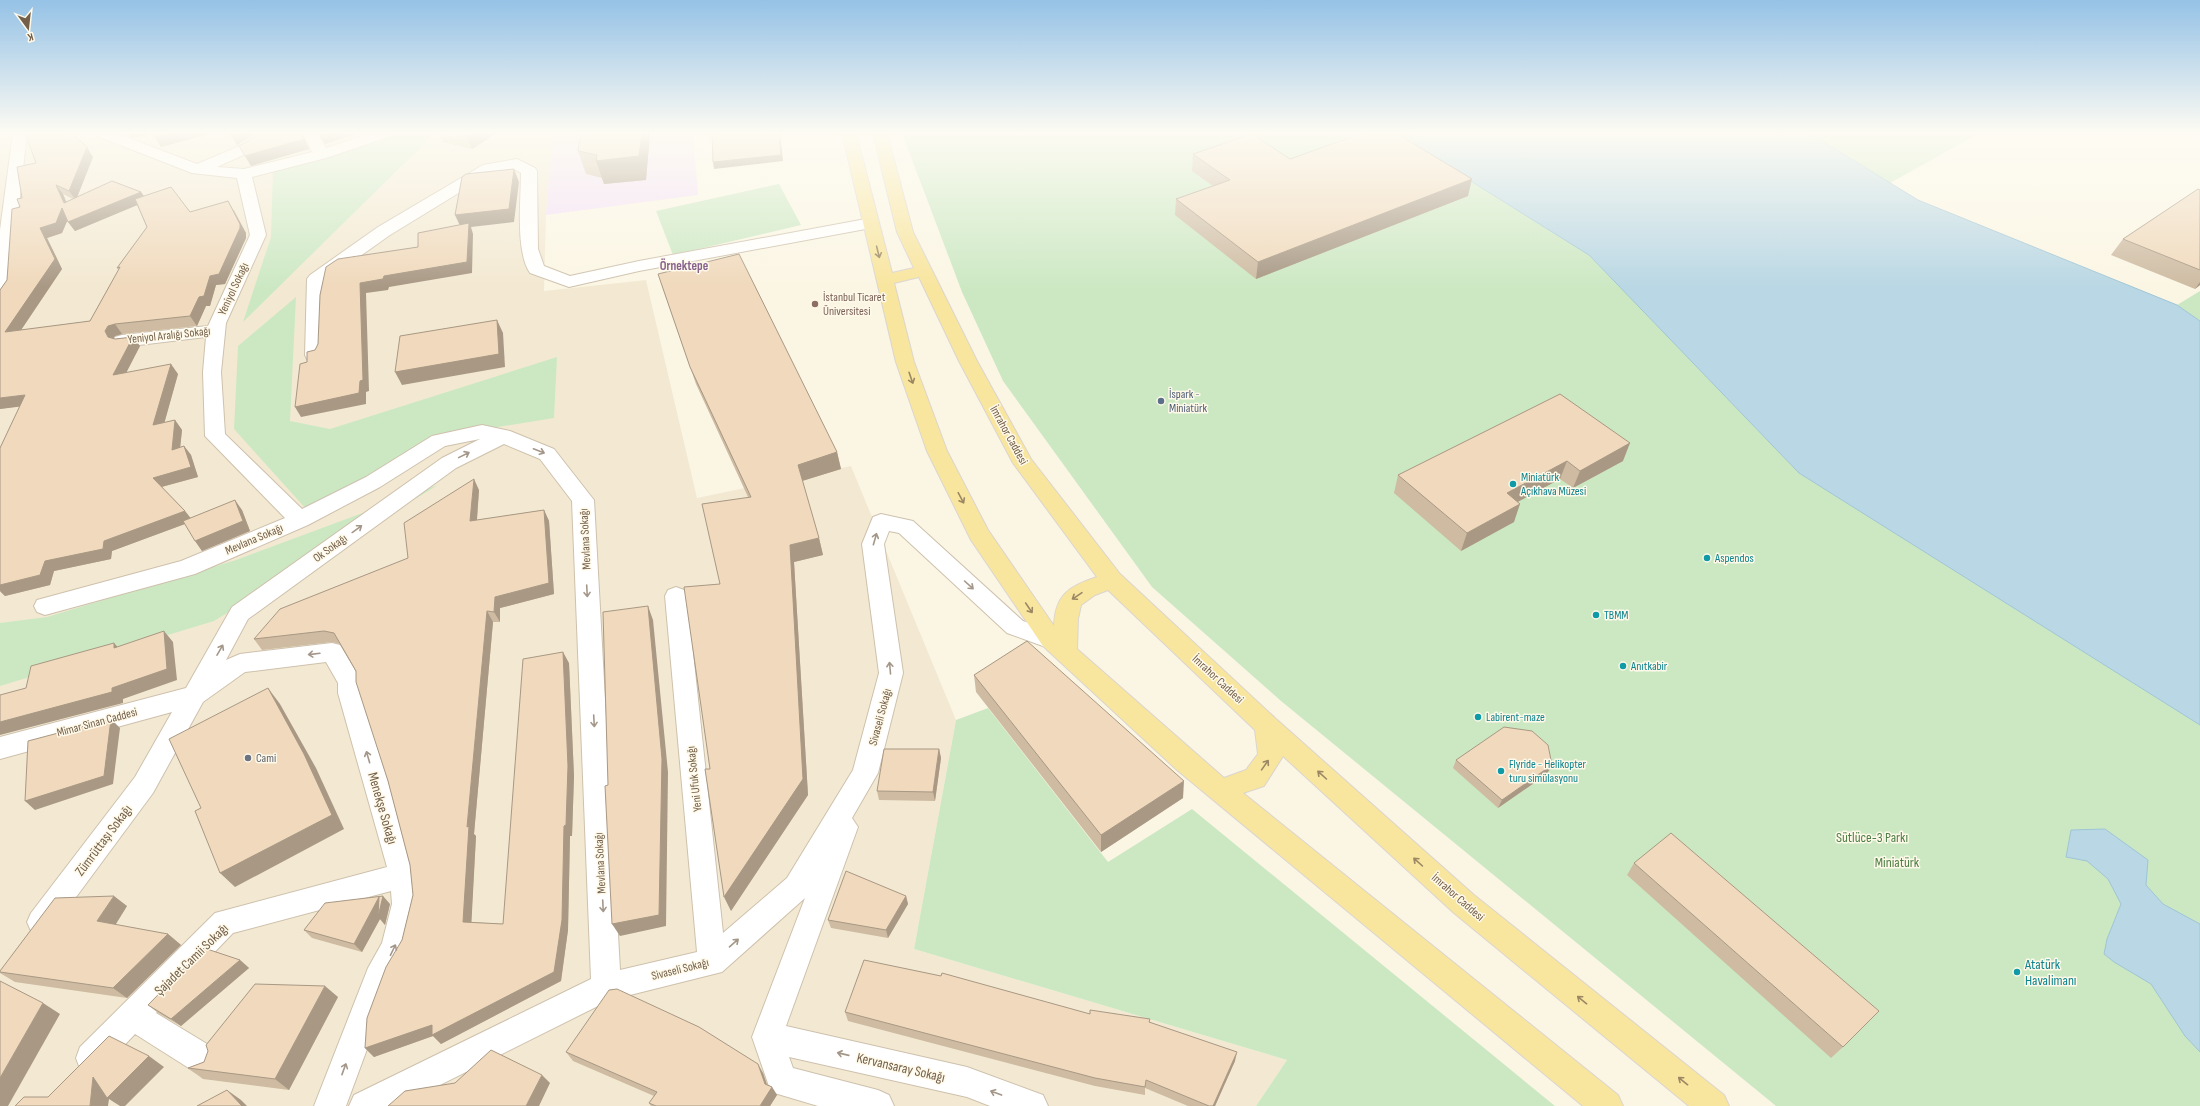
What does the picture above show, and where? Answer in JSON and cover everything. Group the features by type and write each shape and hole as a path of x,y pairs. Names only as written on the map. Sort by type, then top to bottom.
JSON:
{"main road":[{"path":"862,185 905,362 937,451 980,534 1058,646 1186,762 1607,1106"},
{"name":"İmrahor Caddesi","path":"893,185 905,232 968,361 1023,463 1112,580 1267,726 1464,904 1714,1106"},
{"path":"885,280 924,271"},
{"path":"1058,646 1071,600 1087,589 1112,580"},
{"path":"1221,790 1255,778 1271,756 1267,726"}],"street":[{"path":"0,295 4,290 8,232 14,185"},
{"name":"Yeniyol Sokağı","path":"246,185 258,235 217,323 212,372 215,436 300,520"},
{"path":"314,355 316,279 384,230 461,185"},
{"path":"529,185 530,249 536,269 569,282 640,266 871,223"},
{"name":"Yeniyol Aralığı Sokağı","path":"122,340 217,330"},
{"name":"Mevlana Sokağı","path":"45,606 187,568 300,520 372,482 439,441 482,432 503,436 548,454 583,500 606,987"},
{"name":"Ok Sokağı","path":"193,696 240,613 449,462 503,436"},
{"name":"Sivaseli Sokağı","path":"365,1106 606,987 712,962 797,887 865,773 891,673 873,544 881,522 905,526 1015,627 1058,646"},
{"name":"Yeni Ufuk Sokağı","path":"676,596 712,962"},
{"name":"Menekşe Sokağı","path":"193,696 240,663 332,652 350,682 350,693 403,875 406,904 395,949 382,968 330,1106"},
{"name":"Mimar Sinan Caddesi","path":"0,748 193,696"},
{"name":"Zümrüttaşı Sokağı","path":"29,938 144,785 193,696"},
{"path":"865,773 767,1037 782,1081 878,1106"},
{"name":"Şajadet Camii Sokağı","path":"71,1078 225,922 403,875"},
{"path":"133,1016 206,1061"},
{"name":"Kervansaray Sokağı","path":"767,1037 967,1082 1032,1106"}],"shaded area":[{"path":"0,185 549,185 546,215 544,291 646,280 697,498 851,466 956,720 914,949 1287,1060 1256,1106 0,1106"},
{"path":"549,185 697,185 698,195 546,215"}],"green space":[{"path":"273,185 383,185 243,322 271,237"},
{"path":"779,185 801,225 673,255 656,211"},
{"name":"Sütlüce-3 Parkı","path":"921,185 1476,185 1589,255 1799,473 2200,725 2200,1106 1776,1106 1281,701 1152,587 1003,381 962,292"},
{"path":"2200,291 2200,321 2177,305"},
{"path":"296,297 290,421 330,429 557,357 554,418 455,434 307,510 234,429 238,346"},
{"path":"438,485 214,621 0,686 0,623 47,617 236,560"},
{"path":"988,708 1108,862 1192,809 1555,1106 1256,1106 1287,1060 914,949 956,720"}],"water":[{"path":"1476,185 1893,185 1918,200 2177,305 2200,321 2200,725 1799,473 1589,255"},
{"path":"2105,829 2148,860 2146,885 2163,904 2200,924 2200,1052 2185,1036 2151,984 2114,962 2104,954 2107,939 2121,904 2108,879 2087,861 2066,857 2071,830"}],"building":[{"path":"20,185 72,185 69,191 56,185 64,203 104,185 122,185 141,192 68,222 62,208 56,223 40,228 55,259 5,332 90,321 120,267 117,268 147,227 135,199 171,187 190,212 228,201 240,224 240,228 219,274 210,276 204,296 199,297 190,316 115,324 108,326 105,331 108,337 115,339 133,337 113,375 171,364 153,425 175,420 172,450 184,446 191,467 153,478 185,511 104,541 103,549 45,561 40,575 0,585 0,448 25,395 0,398 0,290 7,280 12,209 20,207 17,199 22,198"},
{"path":"461,185 512,185 509,209 455,215"},
{"path":"1217,185 1458,185 1258,262 1176,199"},
{"path":"2198,189 2200,190 2200,270 2123,239"},
{"path":"469,223 467,262 384,276 383,279 360,283 363,380 360,381 359,393 295,407 300,364 307,362 307,352 315,350 318,344 320,295 326,267 338,259 418,247 418,233"},
{"path":"739,254 837,452 798,465 819,538 790,545 803,779 724,897 705,769 710,769 684,587 720,584 702,504 751,497 690,367 658,274"},
{"path":"497,320 499,354 395,372 400,336"},
{"path":"1560,394 1630,443 1580,471 1567,461 1507,493 1520,504 1467,533 1398,475"},
{"path":"474,479 470,521 544,510 549,583 495,597 494,612 487,611 467,827 469,826 463,922 503,924 523,659 563,652 568,766 566,825 564,826 562,920 554,972 432,1035 432,1025 365,1048 367,1018 386,967 402,940 413,895 410,865 388,781 356,682 356,671 334,633 324,631 254,639 280,609 408,558 404,523"},
{"path":"235,500 243,521 195,541 183,521"},
{"path":"648,606 662,759 659,915 612,924 605,786 608,785 603,612"},
{"path":"164,631 167,669 112,688 112,692 0,722 0,695 26,688 31,666 114,643 114,648"},
{"path":"1027,641 1184,781 1101,835 974,675"},
{"path":"268,688 304,754 332,815 220,873 195,811 201,808 169,739"},
{"path":"111,719 104,776 25,801 28,741"},
{"name":"Flyride - Helikopter turu simülasyonu","path":"1504,727 1532,731 1548,745 1552,765 1502,800 1456,760"},
{"path":"884,749 939,749 933,792 877,791"},
{"path":"1671,833 1879,1011 1843,1047 1634,863"},
{"path":"846,871 906,896 886,930 828,920"},
{"path":"114,896 97,921 168,934 113,988 0,972 55,898"},
{"path":"383,896 378,917 379,897 354,944 304,930 325,903"},
{"path":"204,948 240,960 171,1019 148,1005"},
{"path":"864,960 941,976 942,973 1090,1014 1090,1010 1150,1019 1149,1022 1237,1052 1213,1106 1209,1106 1146,1080 1145,1087 1095,1078 845,1012"},
{"path":"0,981 43,1003 0,1078"},
{"path":"255,984 325,986 275,1079 188,1068 204,1062 208,1051 206,1045"},
{"path":"617,989 699,1027 758,1064 765,1084 772,1087 760,1106 656,1106 649,1103 657,1092 566,1052 609,990"},
{"path":"109,1036 149,1056 107,1098 93,1077 90,1106 15,1106 24,1097 48,1097"},
{"path":"491,1050 542,1075 526,1106 388,1106 405,1091 455,1083"},
{"path":"227,1090 242,1106 197,1106"}],"place":[{"name":"İstanbul Ticaret Üniversitesi","path":"815,304"},
{"name":"İspark - Miniatürk","path":"1161,401"},
{"name":"Miniatürk Açıkhava Müzesi","path":"1513,484"},
{"name":"Aspendos","path":"1707,558"},
{"name":"TBMM","path":"1596,615"},
{"name":"Anıtkabir","path":"1623,666"},
{"name":"Labirent-maze","path":"1478,717"},
{"name":"Cami","path":"248,758"},
{"name":"Flyride - Helikopter turu simülasyonu","path":"1501,771"},
{"name":"Atatürk Havalimanı","path":"2017,972"}],"district":[{"name":"Örnektepe","path":"684,265"}],"park label":[{"name":"Miniatürk","path":"1897,862"}]}
